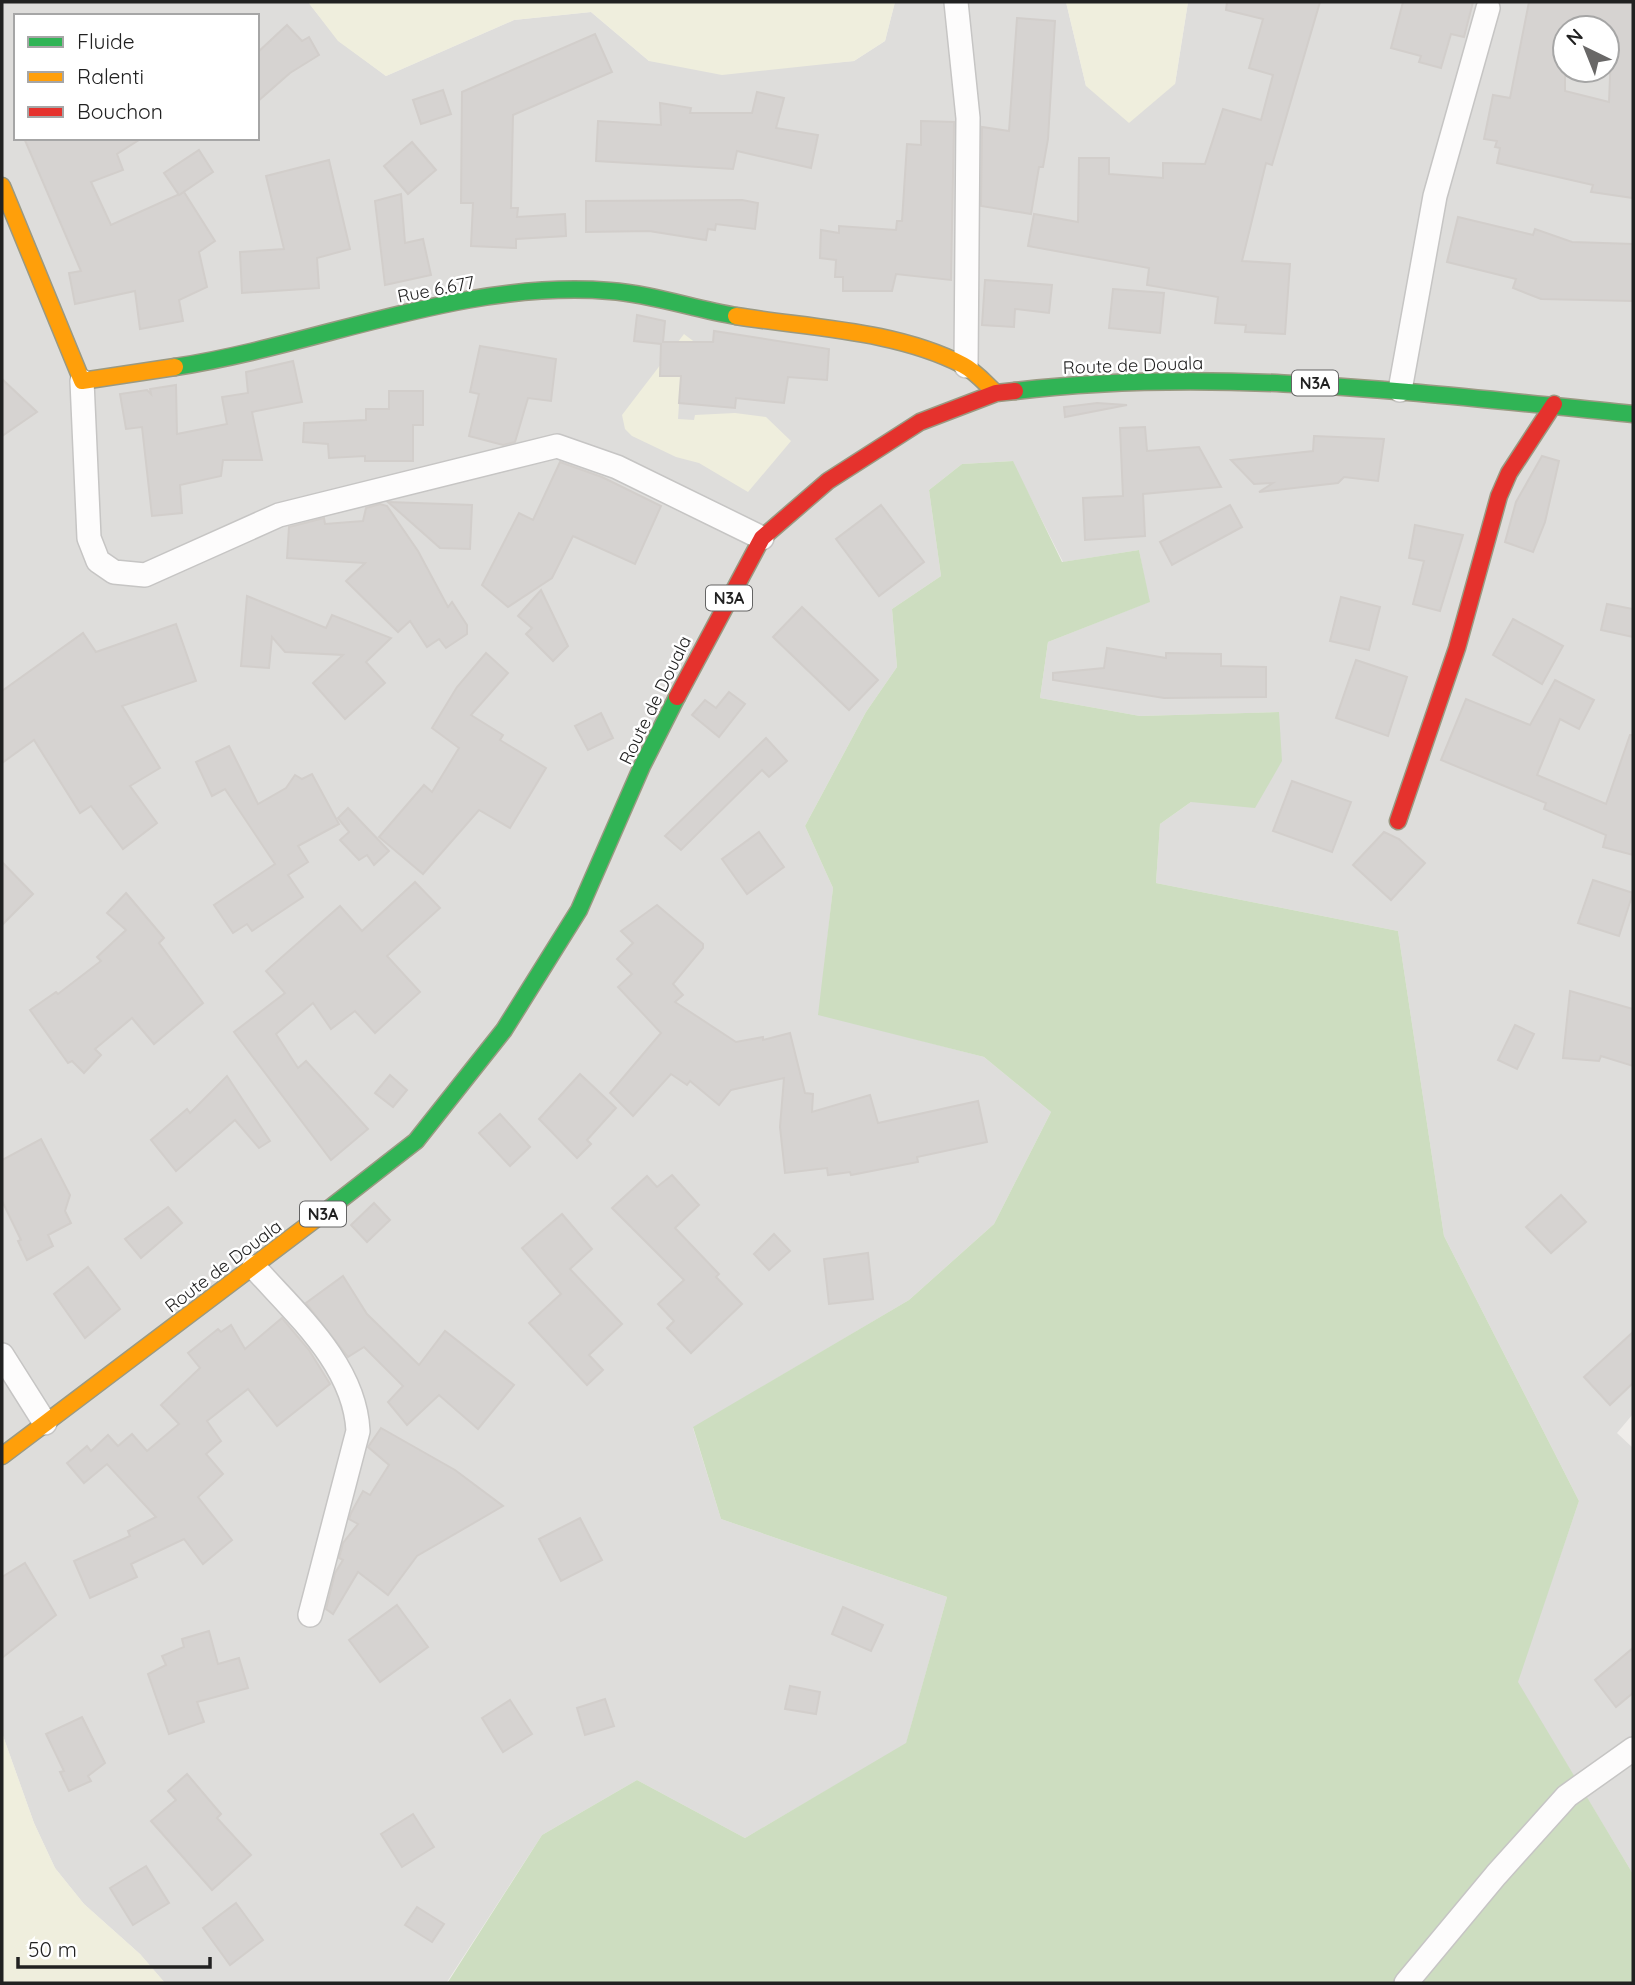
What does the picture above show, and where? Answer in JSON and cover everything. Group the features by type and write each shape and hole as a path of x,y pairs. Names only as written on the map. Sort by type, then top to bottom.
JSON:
{"main road":[{"path":"2,186 34,256 64,342 82,381"},
{"name":"Rue 6.677","path":"82,381 219,360 417,311 523,292 611,291 733,316 880,338 926,349 966,366 996,393"},
{"name":"Route de Douala","path":"2,1456 415,1142 504,1030 579,910 642,766 710,631 762,538 828,481 920,422 996,393 1096,381 1304,382 1554,404 1633,414"},
{"path":"1398,821 1457,648 1499,496 1509,473 1554,404"}],"street":[{"path":"956,2 968,118 966,366"},
{"path":"1400,390 1435,196 1488,8"},
{"path":"82,381 89,538 98,561 114,572 145,575 278,515 557,446 617,467 762,538"},
{"path":"254,1267 323,1346 349,1388 357,1410 358,1431 310,1615"},
{"path":"2,1355 44,1423"},
{"path":"1406,1983 1496,1875 1567,1796 1633,1749"}],"shaded area":[{"path":"2,2 308,2 339,41 386,76 514,20 591,12 649,61 795,66 854,61 885,41 895,2 1066,2 1086,86 1175,84 1188,2 1633,2 1633,1414 1617,1433 1633,1448 1633,1874 1517,1682 1579,1501 1444,1236 1398,931 1156,883 1160,824 1191,802 1278,712 1140,716 1040,698 1048,642 1149,602 1139,550 1063,562 1012,461 962,464 929,490 941,576 892,609 897,667 866,712 805,826 833,888 819,1014 984,1057 1051,1112 994,1224 909,1300 693,1428 721,1519 947,1597 906,1744 745,1838 637,1780 542,1835 447,1982 165,1983 140,1954 84,1904 55,1868 34,1823 2,1733"}],"green space":[{"path":"308,2 895,2 885,41 854,61 722,75 649,61 591,12 514,20 386,76 338,41"},
{"path":"1066,2 1188,2 1175,84 1129,123 1086,86"},
{"path":"684,334 701,347 681,375 678,419 694,420 695,415 735,413 766,417 791,441 748,492 699,463 676,457 632,436 625,429 622,415"},
{"path":"1013,461 1062,562 1139,550 1150,602 1048,642 1040,698 1140,716 1279,712 1282,761 1255,808 1191,802 1160,824 1156,883 1398,931 1444,1236 1579,1501 1518,1682 1633,1874 1633,1983 433,1983 448,1982 542,1835 637,1780 745,1838 906,1743 947,1597 721,1519 693,1427 909,1300 994,1224 1051,1112 984,1057 818,1015 833,888 805,826 866,712 897,667 892,609 941,576 929,490 962,464"},
{"path":"2,1733 34,1823 55,1868 84,1904 140,1954 165,1983 2,1983"}],"building":[{"path":"1227,2 1320,2 1272,165 1266,163 1242,261 1290,264 1285,334 1245,332 1246,325 1215,323 1218,297 1147,285 1149,268 1028,246 1034,214 1078,222 1079,158 1109,158 1109,174 1163,178 1163,163 1205,164 1223,109 1261,120 1273,75 1249,68 1263,19 1226,10"},
{"path":"1403,2 1473,2 1464,37 1451,34 1441,68 1419,62 1421,56 1391,48"},
{"path":"1529,2 1633,2 1633,198 1591,192 1593,185 1497,163 1500,148 1495,147 1497,141 1484,139 1493,95 1510,98"},
{"path":"1017,18 1055,21 1048,139 1043,167 1039,167 1031,214 981,206 982,127 1009,131"},
{"path":"287,25 302,41 309,37 319,55 290,73 259,100 259,51"},
{"path":"595,34 612,72 513,115 511,208 518,208 517,217 565,214 566,236 516,239 516,248 471,246 473,203 461,203 462,92"},
{"path":"443,90 451,114 421,124 413,100"},
{"path":"757,92 784,98 776,128 818,135 811,168 737,151 733,169 596,161 598,121 661,125 660,103 691,108 690,113 752,113"},
{"path":"921,121 954,122 951,280 896,274 892,291 843,291 843,277 835,277 836,260 820,258 821,230 839,233 839,226 896,230 897,221 902,221 907,144 921,145"},
{"path":"25,140 139,140 117,154 123,170 91,182 111,225 184,192 215,241 199,252 207,287 179,300 183,321 140,329 135,291 75,304 69,273 81,271"},
{"path":"412,142 436,170 408,194 384,166"},
{"path":"199,150 213,172 179,195 164,173"},
{"path":"329,160 350,249 317,258 319,288 242,293 240,252 284,249 266,176"},
{"path":"401,194 405,243 423,239 431,275 385,285 375,201"},
{"path":"742,200 758,203 755,229 716,224 715,230 708,229 706,240 649,231 586,232 586,201"},
{"path":"1458,217 1533,235 1535,229 1572,242 1633,244 1633,301 1541,299 1513,288 1516,279 1447,262"},
{"path":"985,280 1052,285 1049,313 1015,309 1014,327 982,325"},
{"path":"1113,289 1164,293 1160,333 1109,328"},
{"path":"637,315 665,321 663,342 713,342 714,331 829,349 827,380 788,377 784,403 736,398 735,408 679,403 681,376 660,376 661,344 634,341"},
{"path":"480,346 556,359 551,401 528,398 515,442 503,445 469,436 479,394 470,392"},
{"path":"293,361 302,402 252,412 262,460 223,460 221,476 180,485 182,513 152,516 142,427 126,429 120,394 147,390 151,394 150,389 176,385 177,434 227,424 222,397 248,393 246,372"},
{"path":"2,379 37,412 2,436"},
{"path":"389,391 423,391 423,425 413,425 413,461 365,461 365,456 329,458 328,444 303,442 304,423 366,420 366,409 389,409"},
{"path":"1097,403 1127,405 1065,417 1064,407"},
{"path":"1145,427 1147,451 1199,447 1221,487 1143,494 1145,536 1085,540 1083,498 1123,496 1120,428"},
{"path":"1314,436 1384,439 1378,481 1344,477 1338,483 1259,492 1273,483 1254,484 1231,460 1313,451"},
{"path":"1542,456 1559,461 1545,522 1533,552 1505,542 1516,502"},
{"path":"560,462 602,477 661,506 635,564 573,536 552,578 508,607 482,585 519,513 533,520"},
{"path":"388,502 472,505 470,549 440,548"},
{"path":"380,504 387,506 418,551 448,607 452,602 467,625 467,634 446,648 439,639 427,647 410,621 398,632 346,581 365,563 287,558 289,527 324,518 325,524 363,521 366,508"},
{"path":"881,505 924,562 879,596 836,539"},
{"path":"1230,505 1242,527 1172,565 1160,542"},
{"path":"1415,525 1463,535 1440,611 1413,604 1424,561 1409,558"},
{"path":"541,590 568,646 553,661 526,634 532,628 518,616"},
{"path":"247,596 326,628 332,615 391,638 366,662 385,683 345,719 313,683 343,655 285,652 272,637 269,668 241,666"},
{"path":"1341,597 1380,607 1369,650 1330,641"},
{"path":"1607,604 1633,609 1633,637 1601,630"},
{"path":"802,607 878,680 849,710 773,637"},
{"path":"1513,619 1563,646 1542,684 1493,655"},
{"path":"176,624 196,681 122,706 160,768 130,786 157,823 123,849 91,806 80,813 34,740 2,763 2,691 83,633 96,652"},
{"path":"1107,648 1166,658 1166,653 1221,654 1221,666 1266,667 1266,697 1164,698 1053,680 1053,673 1104,668"},
{"path":"486,653 508,673 471,715 503,735 500,740 546,768 510,828 479,810 423,874 379,837 424,785 432,792 459,748 432,728 457,687"},
{"path":"1356,660 1407,677 1388,736 1336,718"},
{"path":"1555,680 1594,700 1579,729 1560,719 1537,775 1606,804 1630,735 1633,735 1633,855 1603,847 1606,835 1544,809 1546,803 1441,760 1466,699 1530,725"},
{"path":"729,692 745,704 719,737 692,715 705,700 716,708"},
{"path":"601,713 613,738 588,750 575,726"},
{"path":"766,738 787,761 769,777 762,770 681,850 665,836"},
{"path":"229,746 258,804 286,788 295,775 302,779 312,774 339,824 298,846 308,862 288,875 303,897 252,931 247,924 233,933 214,905 275,864 225,789 212,796 196,762"},
{"path":"1292,781 1351,802 1332,852 1273,831"},
{"path":"348,808 389,851 374,865 367,855 359,860 340,840 349,832 338,818"},
{"path":"759,832 784,867 747,894 722,859"},
{"path":"1384,832 1399,839 1425,863 1391,900 1353,865"},
{"path":"2,862 33,894 2,925"},
{"path":"1593,880 1633,893 1619,936 1578,923"},
{"path":"415,882 440,908 387,956 420,992 375,1033 355,1011 331,1029 313,1003 276,1034 298,1068 306,1061 368,1129 331,1160 234,1032 285,993 266,971 340,906 362,931"},
{"path":"126,893 164,938 159,943 203,1003 154,1044 132,1018 95,1049 101,1055 84,1073 72,1061 68,1063 30,1010 56,992 58,994 101,961 97,957 126,930 107,913"},
{"path":"657,905 703,944 703,948 673,984 683,995 675,1002 736,1042 763,1037 763,1040 790,1033 805,1093 813,1094 812,1112 870,1095 878,1123 978,1101 987,1142 917,1157 918,1162 851,1175 850,1172 828,1175 827,1168 785,1173 780,1127 784,1078 731,1090 719,1105 690,1081 687,1085 671,1074 633,1116 610,1093 661,1033 618,987 632,974 617,959 633,943 621,931"},
{"path":"1570,991 1633,1009 1633,1066 1601,1056 1599,1061 1563,1058"},
{"path":"1515,1025 1534,1034 1517,1069 1498,1060"},
{"path":"580,1074 616,1108 587,1140 591,1144 577,1158 539,1119"},
{"path":"390,1075 407,1090 393,1107 375,1093"},
{"path":"227,1076 270,1141 259,1148 235,1120 176,1171 151,1140 187,1109 190,1113"},
{"path":"500,1114 530,1147 510,1166 479,1133"},
{"path":"41,1139 70,1195 65,1211 71,1223 48,1235 53,1246 27,1260 18,1241 21,1240 2,1201 2,1160"},
{"path":"672,1175 699,1205 675,1228 719,1274 716,1277 742,1304 691,1353 667,1328 674,1321 658,1304 684,1280 612,1208 647,1176 657,1187"},
{"path":"1561,1195 1586,1222 1551,1253 1526,1227"},
{"path":"374,1203 390,1220 367,1242 351,1225"},
{"path":"168,1207 182,1223 141,1258 125,1239"},
{"path":"562,1214 592,1249 570,1269 622,1324 589,1355 603,1370 587,1385 529,1323 561,1294 522,1248"},
{"path":"774,1234 790,1251 769,1270 754,1254"},
{"path":"868,1253 873,1299 829,1304 824,1259"},
{"path":"88,1267 120,1309 85,1338 54,1294"},
{"path":"343,1276 367,1314 419,1365 445,1331 514,1385 478,1429 439,1395 407,1425 388,1402 403,1386 364,1347 348,1357 306,1303"},
{"path":"282,1318 309,1350 330,1384 277,1426 248,1389 207,1421 221,1441 206,1454 223,1474 198,1497 232,1540 203,1564 184,1539 131,1564 137,1577 90,1598 74,1561 130,1536 128,1531 156,1517 107,1464 84,1483 67,1463 87,1446 91,1451 108,1435 118,1446 132,1434 147,1451 179,1424 161,1405 200,1368 188,1353 218,1329 221,1332 231,1325 245,1349"},
{"path":"1633,1332 1633,1383 1610,1405 1584,1377"},
{"path":"381,1428 455,1470 503,1506 417,1556 388,1595 358,1572 333,1614 326,1609 335,1573 343,1560 339,1558 343,1543 358,1524 349,1519 351,1513 363,1491 370,1495 389,1465 368,1447"},
{"path":"580,1518 602,1560 561,1581 539,1539"},
{"path":"25,1563 56,1615 2,1658 2,1577"},
{"path":"397,1605 428,1647 380,1682 349,1640"},
{"path":"843,1607 883,1625 871,1651 832,1634"},
{"path":"209,1631 218,1664 239,1658 248,1688 197,1702 204,1722 169,1734 148,1674 166,1665 162,1656 184,1647 182,1639"},
{"path":"1633,1648 1633,1693 1616,1707 1595,1680"},
{"path":"790,1686 820,1692 816,1714 785,1709"},
{"path":"605,1699 614,1726 585,1735 577,1708"},
{"path":"510,1700 532,1734 503,1752 482,1718"},
{"path":"82,1717 105,1763 88,1776 91,1781 69,1791 60,1772 64,1771 46,1734"},
{"path":"187,1774 221,1814 217,1818 251,1855 212,1890 151,1821 176,1800 168,1791"},
{"path":"413,1814 434,1847 402,1867 381,1834"},
{"path":"146,1866 169,1903 133,1925 110,1888"},
{"path":"236,1903 263,1940 230,1965 203,1928"},
{"path":"417,1907 444,1924 432,1942 405,1925"}],"traffic: fast":[{"path":"175,367 229,357 445,304 500,295 555,290 610,291 642,295 736,316"},
{"path":"1015,391 1170,381 1247,382 1402,391 1633,414"},
{"path":"321,1215 416,1141 504,1030 579,910 642,766 677,697"}],"traffic: slow":[{"path":"2,186 82,381 175,367"},
{"path":"736,316 852,332 909,344 963,365 996,393"},
{"path":"2,1456 321,1215"}],"traffic: jam":[{"path":"677,697 762,538 828,481 920,422 996,393 1015,391"},
{"path":"1398,821 1457,648 1499,496 1509,473 1554,404"}]}
